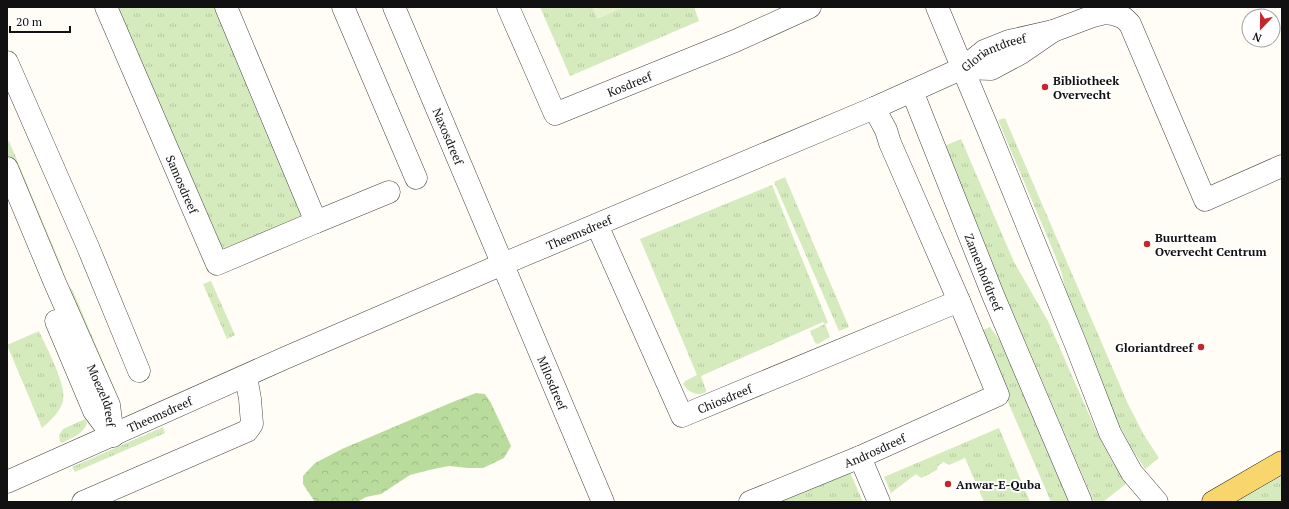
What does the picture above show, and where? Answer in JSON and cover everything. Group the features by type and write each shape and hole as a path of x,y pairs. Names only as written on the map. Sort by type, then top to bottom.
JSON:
{"main road":[{"path":"1213,502 1282,462"}],"street":[{"name":"Samosdreef","path":"106,7 218,264 389,192"},
{"path":"226,7 316,222"},
{"path":"343,7 416,178"},
{"name":"Naxosdreef","path":"394,7 503,264"},
{"name":"Kosdreef","path":"508,7 555,114 736,41 810,7"},
{"path":"937,7 1076,345 1110,434 1132,473 1157,502"},
{"name":"Gloriantdreef","path":"963,68 984,51 1009,41 1053,31 1093,16 1105,13 1112,14 1124,18 1130,24 1205,200 1282,166"},
{"path":"7,62 88,246 139,371"},
{"path":"912,91 963,68"},
{"name":"Theemsdreef","path":"7,482 503,264 912,91"},
{"name":"Zamenhofdreef","path":"912,91 993,295 1081,502"},
{"path":"874,108 886,130 890,143 959,302"},
{"name":"Moezeldreef","path":"7,168 58,290 109,405 113,436"},
{"name":"Moezeldreef","path":"7,207 94,411 113,436"},
{"name":"Chiosdreef","path":"597,225 682,416 959,302"},
{"name":"Milosdreef","path":"503,264 603,502"},
{"name":"Androsdreef","path":"750,502 860,457 998,395 959,302"},
{"path":"83,502 247,430 252,424 246,376"},
{"path":"860,457 879,502"}],"green space":[{"path":"117,7 218,7 305,216 222,253"},
{"path":"540,7 694,7 699,21 570,76"},
{"path":"592,7 625,7 597,19"},
{"path":"1005,118 1128,404 1144,435 1159,458 1145,469 1114,415 1070,307 1061,271 998,120"},
{"path":"961,139 1014,262 1048,321 1098,435 1112,461 1127,483 1103,502 1094,502 942,147"},
{"path":"9,141 63,270 59,269 7,159 7,142"},
{"path":"785,177 849,327 839,331 774,182"},
{"path":"772,185 828,323 825,324 823,322 701,376 706,392 699,394 693,393 683,384 685,381 697,375 640,239"},
{"path":"211,281 235,335 227,339 203,284"},
{"path":"69,286 73,291 114,388 110,390 67,288"},
{"path":"825,324 830,337 818,344 815,343 810,331"},
{"path":"990,327 1001,342 1069,502 1051,502 978,332"},
{"path":"39,331 59,376 63,394 63,401 60,409 42,428 7,345"},
{"path":"476,393 485,394 491,403 511,446 504,458 483,468 449,466 410,475 381,494 366,497 357,502 315,502 303,484 303,476 315,463 342,449"},
{"path":"85,419 87,423 80,433 62,443 60,442 59,435 63,429"},
{"path":"163,427 165,433 75,472 72,467"},
{"path":"999,428 1030,502 984,502 965,458 949,465 943,462 938,466 937,470 921,478 916,474 891,493 884,477"},
{"path":"850,472 863,502 778,502"},
{"path":"1282,476 1282,502 1237,502 1241,499"}],"place":[{"name":"Bibliotheek Overvecht","path":"1045,87"},
{"name":"Buurtteam Overvecht Centrum","path":"1147,244"},
{"name":"Gloriantdreef","path":"1201,347"},
{"name":"Anwar-E-Quba","path":"948,484"}]}
